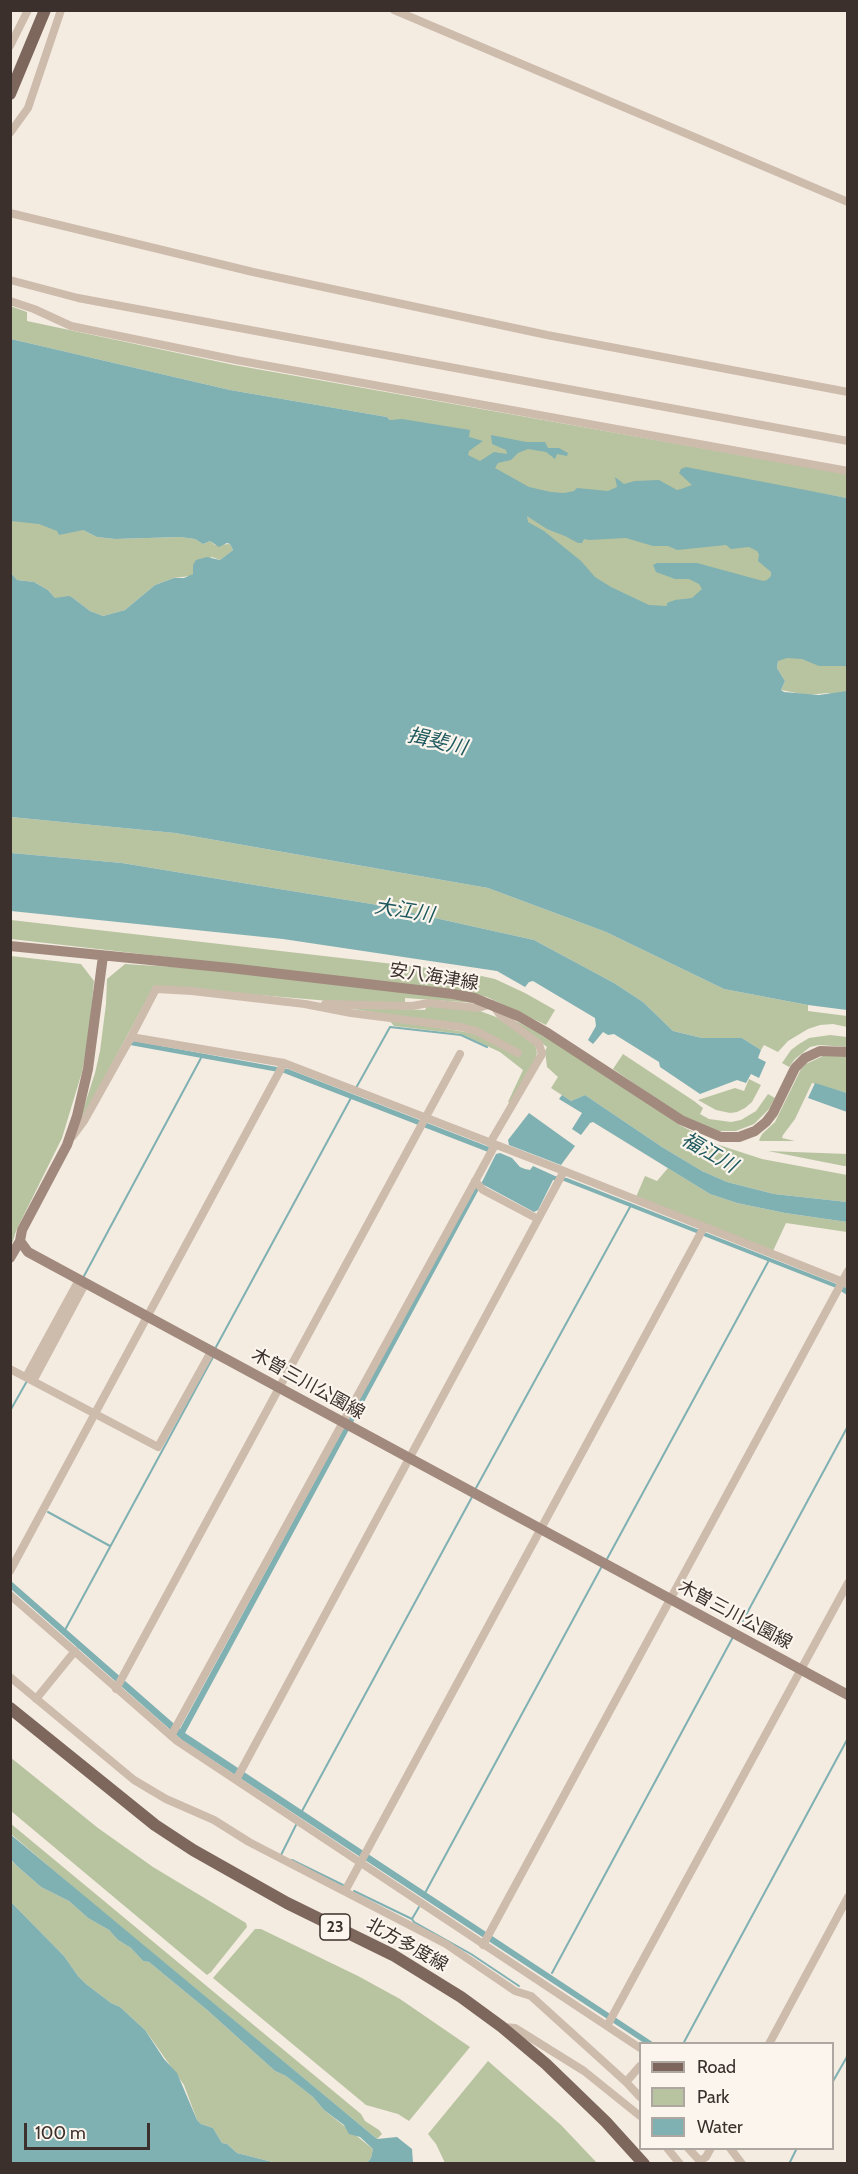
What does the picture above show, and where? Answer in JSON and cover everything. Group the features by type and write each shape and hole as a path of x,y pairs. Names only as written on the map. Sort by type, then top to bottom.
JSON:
{"main road":[{"path":"10,94 45,10"},
{"name":"安八海津線","path":"10,946 230,968 453,994 492,1004 546,1032 681,1120 721,1137 739,1137 755,1131 766,1122 773,1113 795,1068 805,1058 820,1051 848,1052"},
{"path":"10,1258 20,1241 22,1230 67,1145 77,1116 88,1069 103,956"},
{"name":"木曽三川公園線","path":"20,1241 28,1252 82,1282 212,1350 848,1695"},
{"name":"北方多度線","path":"10,1708 154,1825 193,1850 287,1903 393,1955 461,1997 502,2027 575,2091 644,2163"}],"street":[{"path":"10,46 28,10"},
{"path":"10,133 28,108 61,10"},
{"path":"394,10 848,202"},
{"path":"10,213 275,277 547,335 848,392"},
{"path":"10,280 78,298 848,441"},
{"path":"10,301 71,326 236,360 848,471"},
{"path":"67,1145 84,1121 156,989 305,1004 351,1013 461,1027 476,1031 518,1053"},
{"path":"172,1735 348,1424 479,1185 493,1144 542,1054 539,1044 500,1015 492,1004 478,1008 429,1003 412,1006 305,1004"},
{"path":"130,1037 282,1067 423,1121 493,1144 561,1176 842,1285"},
{"path":"119,1684 460,1054"},
{"path":"10,1571 282,1067"},
{"path":"237,1779 561,1176"},
{"path":"479,1185 538,1219"},
{"path":"345,1891 702,1230"},
{"path":"484,1944 848,1271"},
{"path":"29,1379 82,1282"},
{"path":"10,1369 158,1447 212,1350"},
{"path":"610,2022 848,1582"},
{"path":"10,1595 75,1651 119,1684 172,1735 362,1858 484,1944 610,2022 639,2047"},
{"path":"36,1699 75,1651"},
{"path":"10,1677 134,1780 166,1799 214,1820 249,1842 446,1944 515,1991 531,1996 639,2096"},
{"path":"770,2042 848,1897"},
{"path":"502,2027 515,2028 584,2070 639,2117"},
{"path":"626,2082 639,2067"},
{"path":"669,2150 680,2163"},
{"path":"685,2150 700,2161"},
{"path":"690,2150 700,2161"},
{"path":"700,2161 710,2150"},
{"path":"732,2150 742,2163"}],"green space":[{"path":"10,306 27,312 27,321 234,365 847,474 847,498 711,474 695,494 539,496 484,466 392,422 387,417 230,390 11,339"},
{"path":"498,496 724,517 784,574 670,623 595,581"},
{"path":"10,513 83,530 97,537 115,539 180,537 195,539 203,544 210,541 215,545 230,544 233,550 220,560 212,557 193,566 194,574 190,576 174,578 155,585 125,610 103,616 90,611 73,598 55,598 48,590 34,582 17,580 11,573"},
{"path":"847,646 847,698 828,693 807,695 781,690 785,681 777,668 779,655"},
{"path":"11,817 175,833 488,888 606,932 724,989 808,1005 808,1011 847,1016 847,1027 833,1024 808,1029 788,1041 778,1052 764,1045 761,1050 742,1038 702,1038 673,1031 643,1002 614,983 534,940 372,904 122,863 11,853"},
{"path":"11,920 463,972 495,979 555,1010 546,1025 487,997 454,990 11,939"},
{"path":"11,956 81,964 94,981 88,1043 82,1072 62,1138 16,1231 11,1247"},
{"path":"125,964 221,970 441,996 476,1003 405,998 405,1003 341,1002 154,986 80,1119 100,1051 107,979"},
{"path":"427,1006 480,1011 496,1017 535,1043 537,1053 535,1060 510,1103 508,1102 523,1070 500,1052 461,1034 394,1026 389,1020 472,1033 478,1029 341,1007 425,1010"},
{"path":"504,1015 545,1036 678,1124 716,1144 762,1159 847,1175 847,1202 774,1194 727,1182 702,1171 662,1147 585,1095 571,1101 551,1088 558,1077 547,1067 545,1051 547,1047"},
{"path":"830,1035 847,1037 847,1047 819,1045 810,1047 789,1067 782,1063 791,1050 809,1038"},
{"path":"623,1054 694,1101 703,1108 700,1114 709,1119 731,1122 741,1120 756,1111 768,1094 775,1098 769,1109 754,1124 736,1131 717,1131 683,1117 613,1069"},
{"path":"847,1055 847,1093 812,1083 795,1119 782,1138 795,1141 759,1140 775,1122 801,1069 806,1064 823,1056"},
{"path":"749,1079 761,1085 752,1102 737,1112 716,1110 698,1100 735,1088 744,1091"},
{"path":"768,1151 847,1154 847,1166 844,1166"},
{"path":"668,1168 710,1194 737,1203 785,1213 847,1222 847,1232 786,1223 773,1251 636,1197 645,1176 657,1181"},
{"path":"10,1757 98,1828 153,1867 246,1923 247,1927 211,1972 207,1975 11,1811"},
{"path":"10,1823 361,2114 365,2121 382,2134 377,2139 86,1898 11,1834"},
{"path":"10,1860 41,1887 69,1901 88,1918 109,1930 143,1961 149,1962 206,2009 275,2071 286,2076 313,2097 324,2110 373,2149 367,2163 276,2163 237,2153 227,2144 222,2143 213,2128 197,2120 184,2085 145,2030 120,2007 86,1984 64,1956 11,1902"},
{"path":"255,1929 261,1929 400,1999 470,2047 409,2121 398,2114 366,2105 213,1978"},
{"path":"488,2061 561,2125 597,2163 445,2163 436,2144 428,2134"}],"water":[{"name":"揖斐川","path":"11,339 230,390 387,417 390,420 402,419 470,430 469,437 483,441 469,451 468,455 480,461 494,452 507,454 506,450 492,444 491,435 526,442 545,442 548,448 559,448 568,453 567,456 557,454 555,459 546,452 528,449 518,453 511,460 498,463 495,468 529,487 551,492 564,493 577,488 608,491 617,487 615,477 624,484 659,480 677,490 692,485 679,473 686,467 847,498 847,666 819,666 802,659 787,658 778,661 777,668 785,681 781,690 784,692 819,695 847,691 847,1010 724,989 606,932 488,888 175,833 11,817 11,573 17,580 34,582 48,590 55,598 69,596 90,611 103,616 125,610 155,585 193,574 193,565 196,560 207,557 220,560 233,550 227,543 219,547 210,541 203,544 195,539 180,537 115,539 97,537 83,530 59,535 57,531 39,524 11,521","holes":["527,516 547,529 578,543 582,543 584,539 626,538 653,546 668,546 677,550 726,545 731,549 749,547 757,551 758,561 771,572 771,576 763,581 697,563 657,563 653,565 656,572 675,579 689,579 699,584 702,589 692,598 675,600 667,603 667,606 649,605 595,577 581,561 544,531 528,522"]},
{"path":"11,853 122,863 372,904 534,940 614,983 643,1002 673,1031 702,1038 742,1038 761,1050 758,1058 766,1062 759,1078 751,1074 746,1083 737,1080 700,1094 660,1067 659,1062 614,1034 608,1035 603,1032 593,1044 588,1040 596,1026 595,1018 533,981 525,987 497,971 283,939 11,911"},
{"path":"134,1041 288,1069 489,1147 488,1152 284,1073 130,1045"},
{"path":"815,1083 847,1093 847,1112 808,1098"},
{"path":"562,1095 571,1101 585,1095 662,1147 702,1171 727,1182 774,1194 847,1202 847,1222 785,1213 737,1203 710,1194 593,1122 581,1135 572,1129 582,1113 559,1099"},
{"path":"529,1113 575,1146 561,1165 509,1145 508,1140"},
{"path":"500,1153 512,1158 525,1169 530,1170 533,1166 555,1176 567,1178 847,1288 847,1295 836,1288 564,1181 553,1180 538,1210 534,1212 484,1185 478,1191 185,1733 652,2042 642,2042 182,1740 11,1589 11,1581 180,1729 474,1189 482,1182 496,1154"},
{"path":"10,1834 377,2139 397,2137 412,2149 413,2163 367,2163 373,2149 360,2137 349,2134 344,2125 324,2110 313,2097 286,2076 275,2071 206,2009 149,1962 143,1961 109,1930 88,1918 69,1901 41,1887 17,1866 11,1860"},
{"path":"11,1902 64,1956 86,1984 120,2007 145,2030 164,2059 177,2073 197,2120 201,2124 213,2128 222,2143 227,2144 237,2153 276,2163 11,2163"}],"waterway":[{"path":"356,1088 390,1027 461,1035 487,1047"},
{"path":"84,1276 201,1058"},
{"path":"216,1347 352,1096"},
{"path":"476,1488 630,1207"},
{"path":"607,1559 768,1262"},
{"path":"65,1630 213,1357"},
{"path":"10,1411 27,1381"},
{"path":"740,1626 848,1426"},
{"path":"302,1811 472,1497"},
{"path":"48,1512 110,1546"},
{"path":"425,1893 602,1566"},
{"path":"552,1973 733,1637"},
{"path":"684,2042 848,1738"},
{"path":"281,1855 296,1825"},
{"path":"292,1860 343,1885"},
{"path":"354,1891 412,1919"},
{"path":"419,1907 412,1919 414,1922 471,1954 519,1986"},
{"path":"834,2080 848,2055"},
{"path":"789,2164 796,2150"}],"water label":[{"name":"大江川","path":"404,911"},
{"name":"福江川","path":"709,1153"}]}
